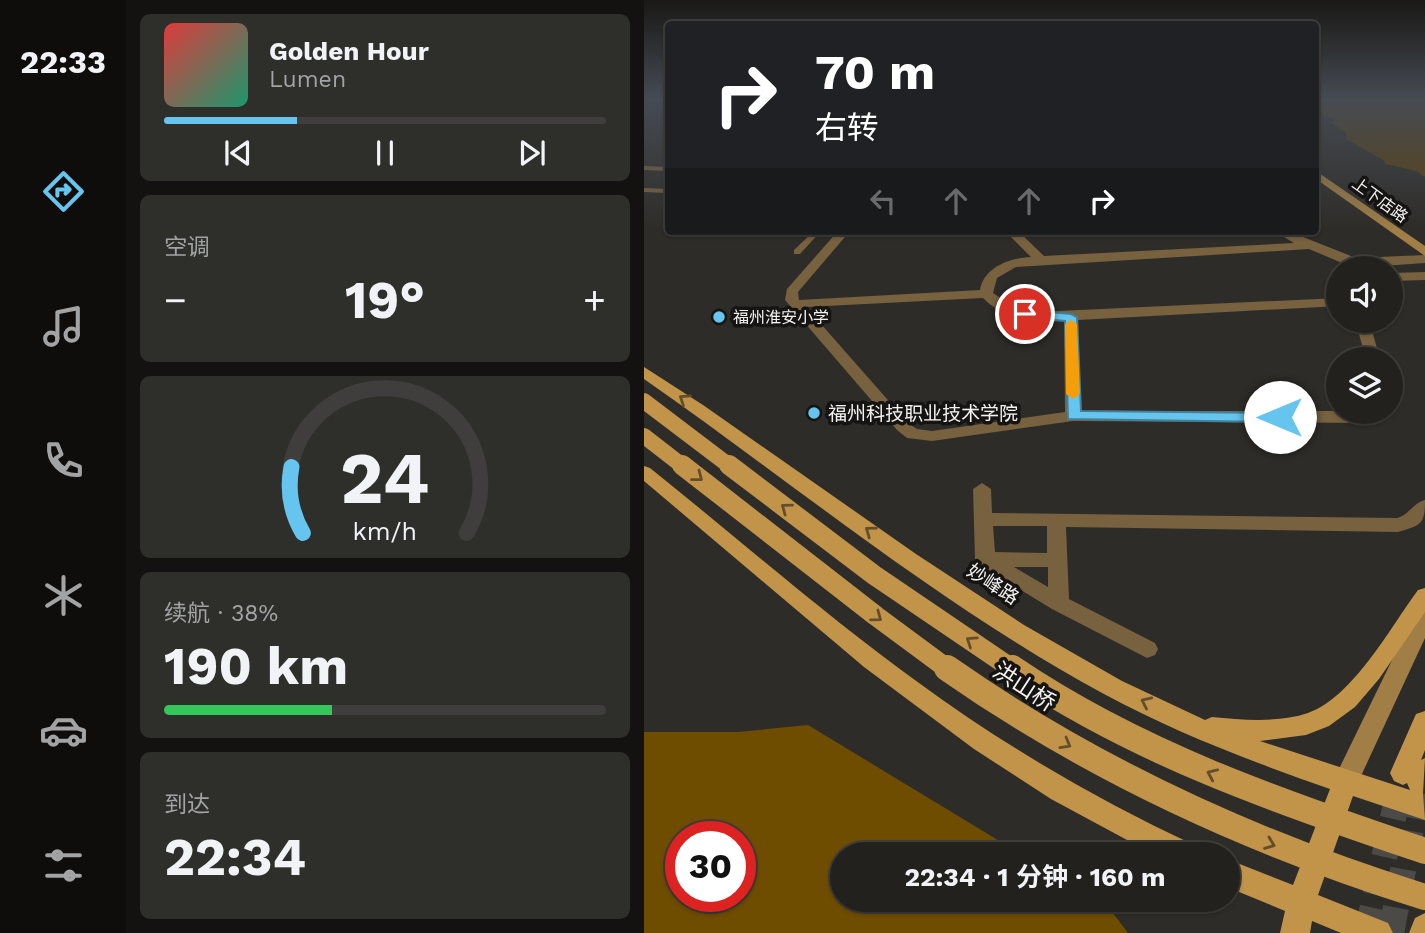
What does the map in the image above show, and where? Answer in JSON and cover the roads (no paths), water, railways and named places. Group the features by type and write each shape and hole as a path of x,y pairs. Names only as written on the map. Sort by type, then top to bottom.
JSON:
{"main road":[{"name":"上下店路","path":"1319,168 1425,239"},
{"name":"上下店路","path":"1319,176 1425,252"},
{"name":"妙峰路","path":"644,372 971,601 1074,666 1245,748 1345,783 1418,783"},
{"path":"644,401 874,575 1046,691 1113,729 1276,801 1425,850"},
{"name":"洪山桥","path":"644,436 891,628 1011,711 1061,741 1124,776 1256,838 1425,897"},
{"path":"644,472 873,661 960,725 1091,806 1159,842"},
{"path":"1200,727 1250,731 1281,729 1306,724 1332,712 1362,682 1425,596"},
{"path":"1295,933 1300,904 1323,836 1345,783 1425,615"},
{"path":"1418,783 1425,721"},
{"path":"1240,879 1378,933"},
{"path":"1424,933 1425,928"}],"street":[{"path":"841,235 792,292 794,304 902,427 913,434 932,436 1073,416 1326,418"},
{"path":"1015,235 1040,259"},
{"path":"1287,235 1334,256"},
{"path":"986,294 989,280 1004,267 1040,259 1307,246"},
{"path":"1403,261 1425,259"},
{"path":"1403,277 1425,276"},
{"path":"794,304 986,294 1000,307 1012,311 1039,316 1071,317 1326,303"},
{"path":"1071,317 1073,416"},
{"path":"982,489 985,559"},
{"path":"984,519 1398,525 1413,520 1425,506"},
{"path":"1056,520 1059,603"},
{"path":"985,559 1058,560"},
{"path":"985,559 1059,603 1147,649"}],"lane":[{"path":"644,168 665,169"},
{"path":"644,190 665,191"},
{"path":"797,252 814,235"}],"tunnel":[{"path":"1367,933 1400,787"},
{"path":"1391,933 1418,792"}],"place":[{"name":"福州淮安小学","path":"719,317"},
{"name":"福州科技职业技术学院","path":"814,413"}]}
